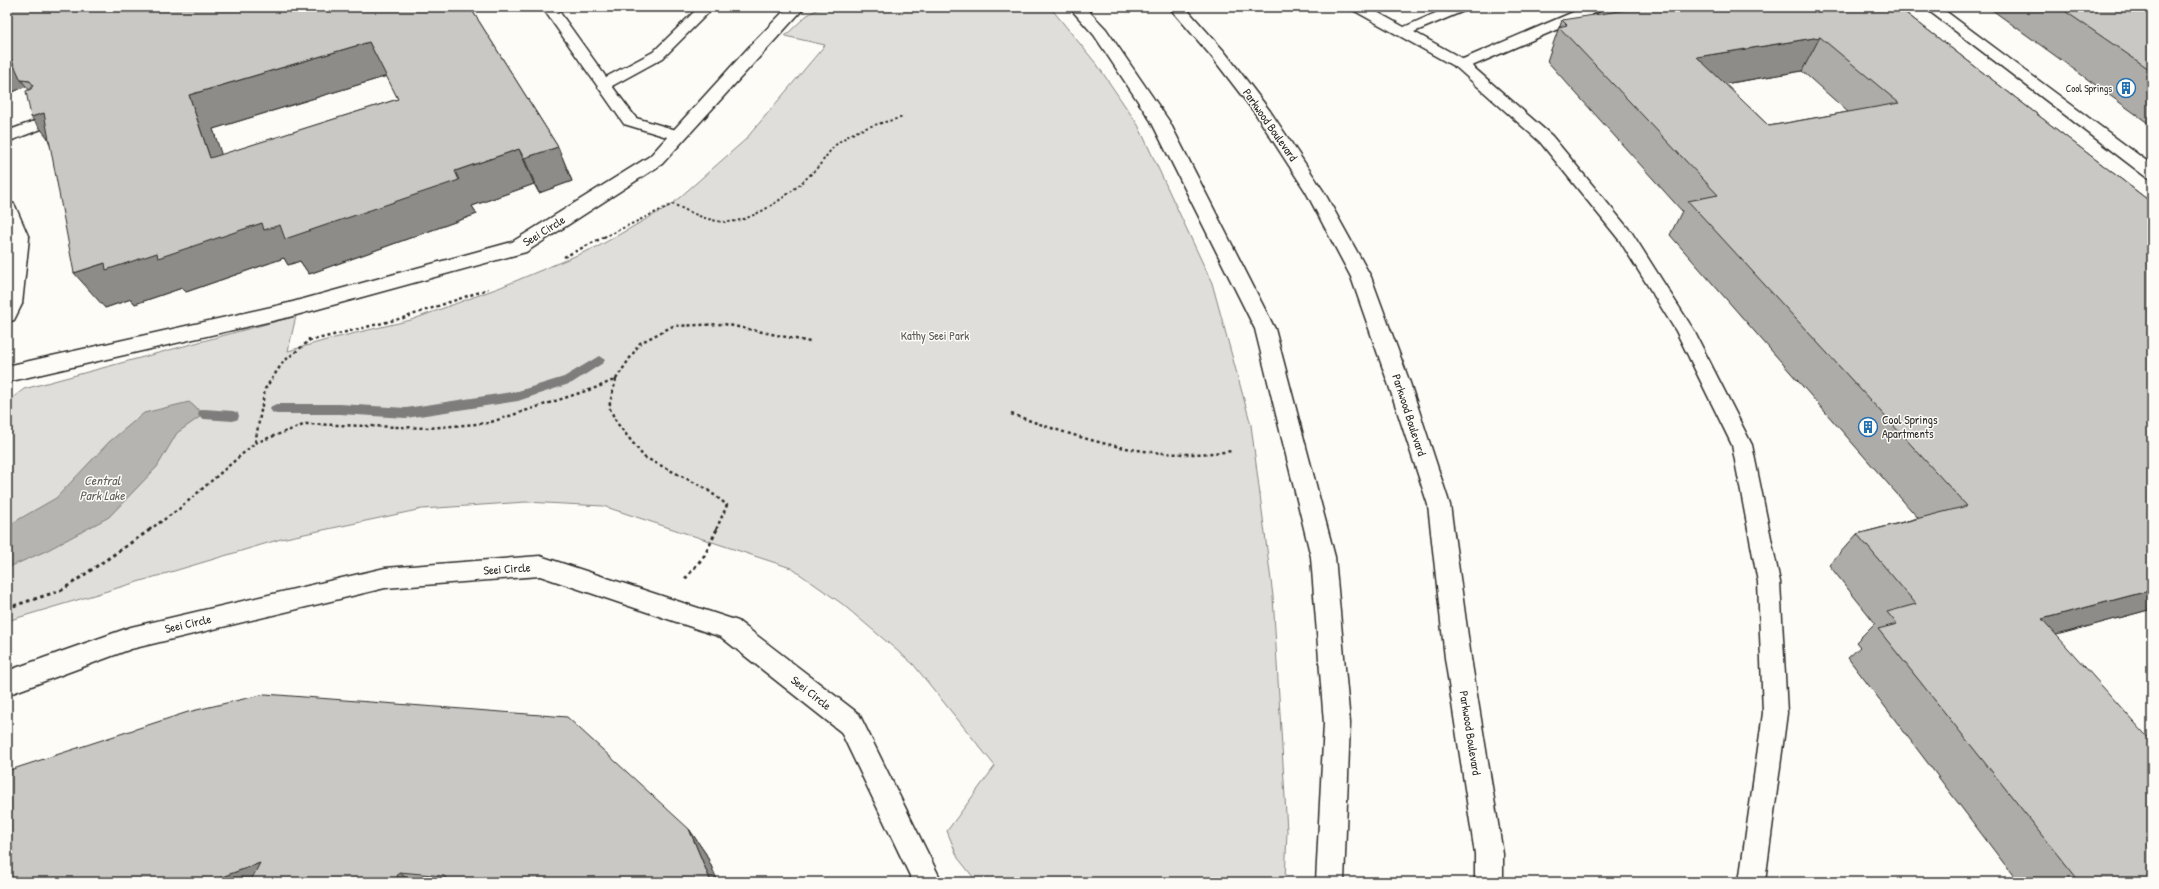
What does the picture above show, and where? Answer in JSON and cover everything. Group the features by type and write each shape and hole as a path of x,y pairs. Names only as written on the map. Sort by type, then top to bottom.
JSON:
{"main road":[{"name":"Seei Circle","path":"7,374 311,304 519,247 656,160 677,135 798,7"},
{"path":"1077,7 1100,32 1160,121 1265,329 1323,557 1337,723 1330,882"},
{"name":"Parkwood Boulevard","path":"1177,7 1218,54 1262,111 1315,192 1361,277 1374,312 1439,505 1458,658 1488,854 1489,882"},
{"path":"7,208 20,238 12,304 7,315"},
{"name":"Seei Circle","path":"7,682 131,638 385,578 540,566 729,630 850,723 928,882"}],"lane":[{"path":"548,7 630,121 677,135"},
{"path":"604,84 658,55 707,7"},
{"path":"1358,7 1462,65 1546,139 1626,237 1684,329 1742,446 1769,582 1775,713 1752,882"},
{"path":"1403,32 1461,7"},
{"path":"1462,65 1597,7"},
{"path":"1931,7 2152,173"},
{"path":"7,137 51,120"}],"path":[{"path":"562,258 673,204 714,220 728,222 740,221 782,199 811,174 837,143 846,137 859,130 904,117"},
{"path":"255,443 265,389 283,362 309,341 403,318 489,288"},
{"path":"309,341 311,304"},
{"path":"662,608 705,555 727,505 705,488 644,457 617,423 609,407 616,379 640,343 672,326 724,324 810,342"},
{"path":"7,608 62,590 179,509 255,443 306,424 430,428 488,424 598,387 616,379"},
{"path":"1011,414 1067,435 1149,452 1186,455 1232,451"}],"green space":[{"name":"Kathy Seei Park","path":"821,7 1050,7 1098,66 1138,125 1212,283 1251,425 1273,596 1287,831 1285,882 977,882 958,858 947,831 995,766 913,664 841,603 791,568 603,506 526,502 422,509 281,539 7,621 7,402 24,389 296,316 288,351 330,339 411,320 501,287 599,246 671,205 745,140 825,45 785,36 806,16"}],"water":[{"name":"Central Park Lake","path":"189,402 204,414 177,433 157,467 109,517 46,551 7,568 7,526 56,498 109,442 144,413"}],"building":[{"path":"7,7 470,7 558,147 524,158 519,149 455,171 459,180 285,239 280,225 264,230 262,223 158,258 157,253 106,270 105,263 74,273 44,113 31,117 26,91 31,89 33,85 30,81 21,80 7,50","holes":["369,42 398,99 210,158 189,95"]},
{"path":"1645,7 1898,7 2152,203 2152,590 2042,619 2152,742 2152,882 2080,882 1878,629 1897,624 1887,612 1916,604 1857,534 1967,506 1688,201 1718,195 1559,27 1567,25 1562,20","holes":["1820,37 1899,103 1769,126 1697,57"]},
{"path":"2059,7 2152,7 2152,71"},
{"path":"265,694 567,717 689,829 711,882 451,882 444,876 399,872 395,882 250,882 260,863 208,882 7,882 7,771 188,712"}],"waterway":[{"path":"276,409 340,409 406,413 518,396 568,380 599,360"},
{"path":"204,414 233,416"}],"place":[{"name":"Cool Springs","path":"2126,88"},
{"name":"Cool Springs Apartments","path":"1868,427"}]}
